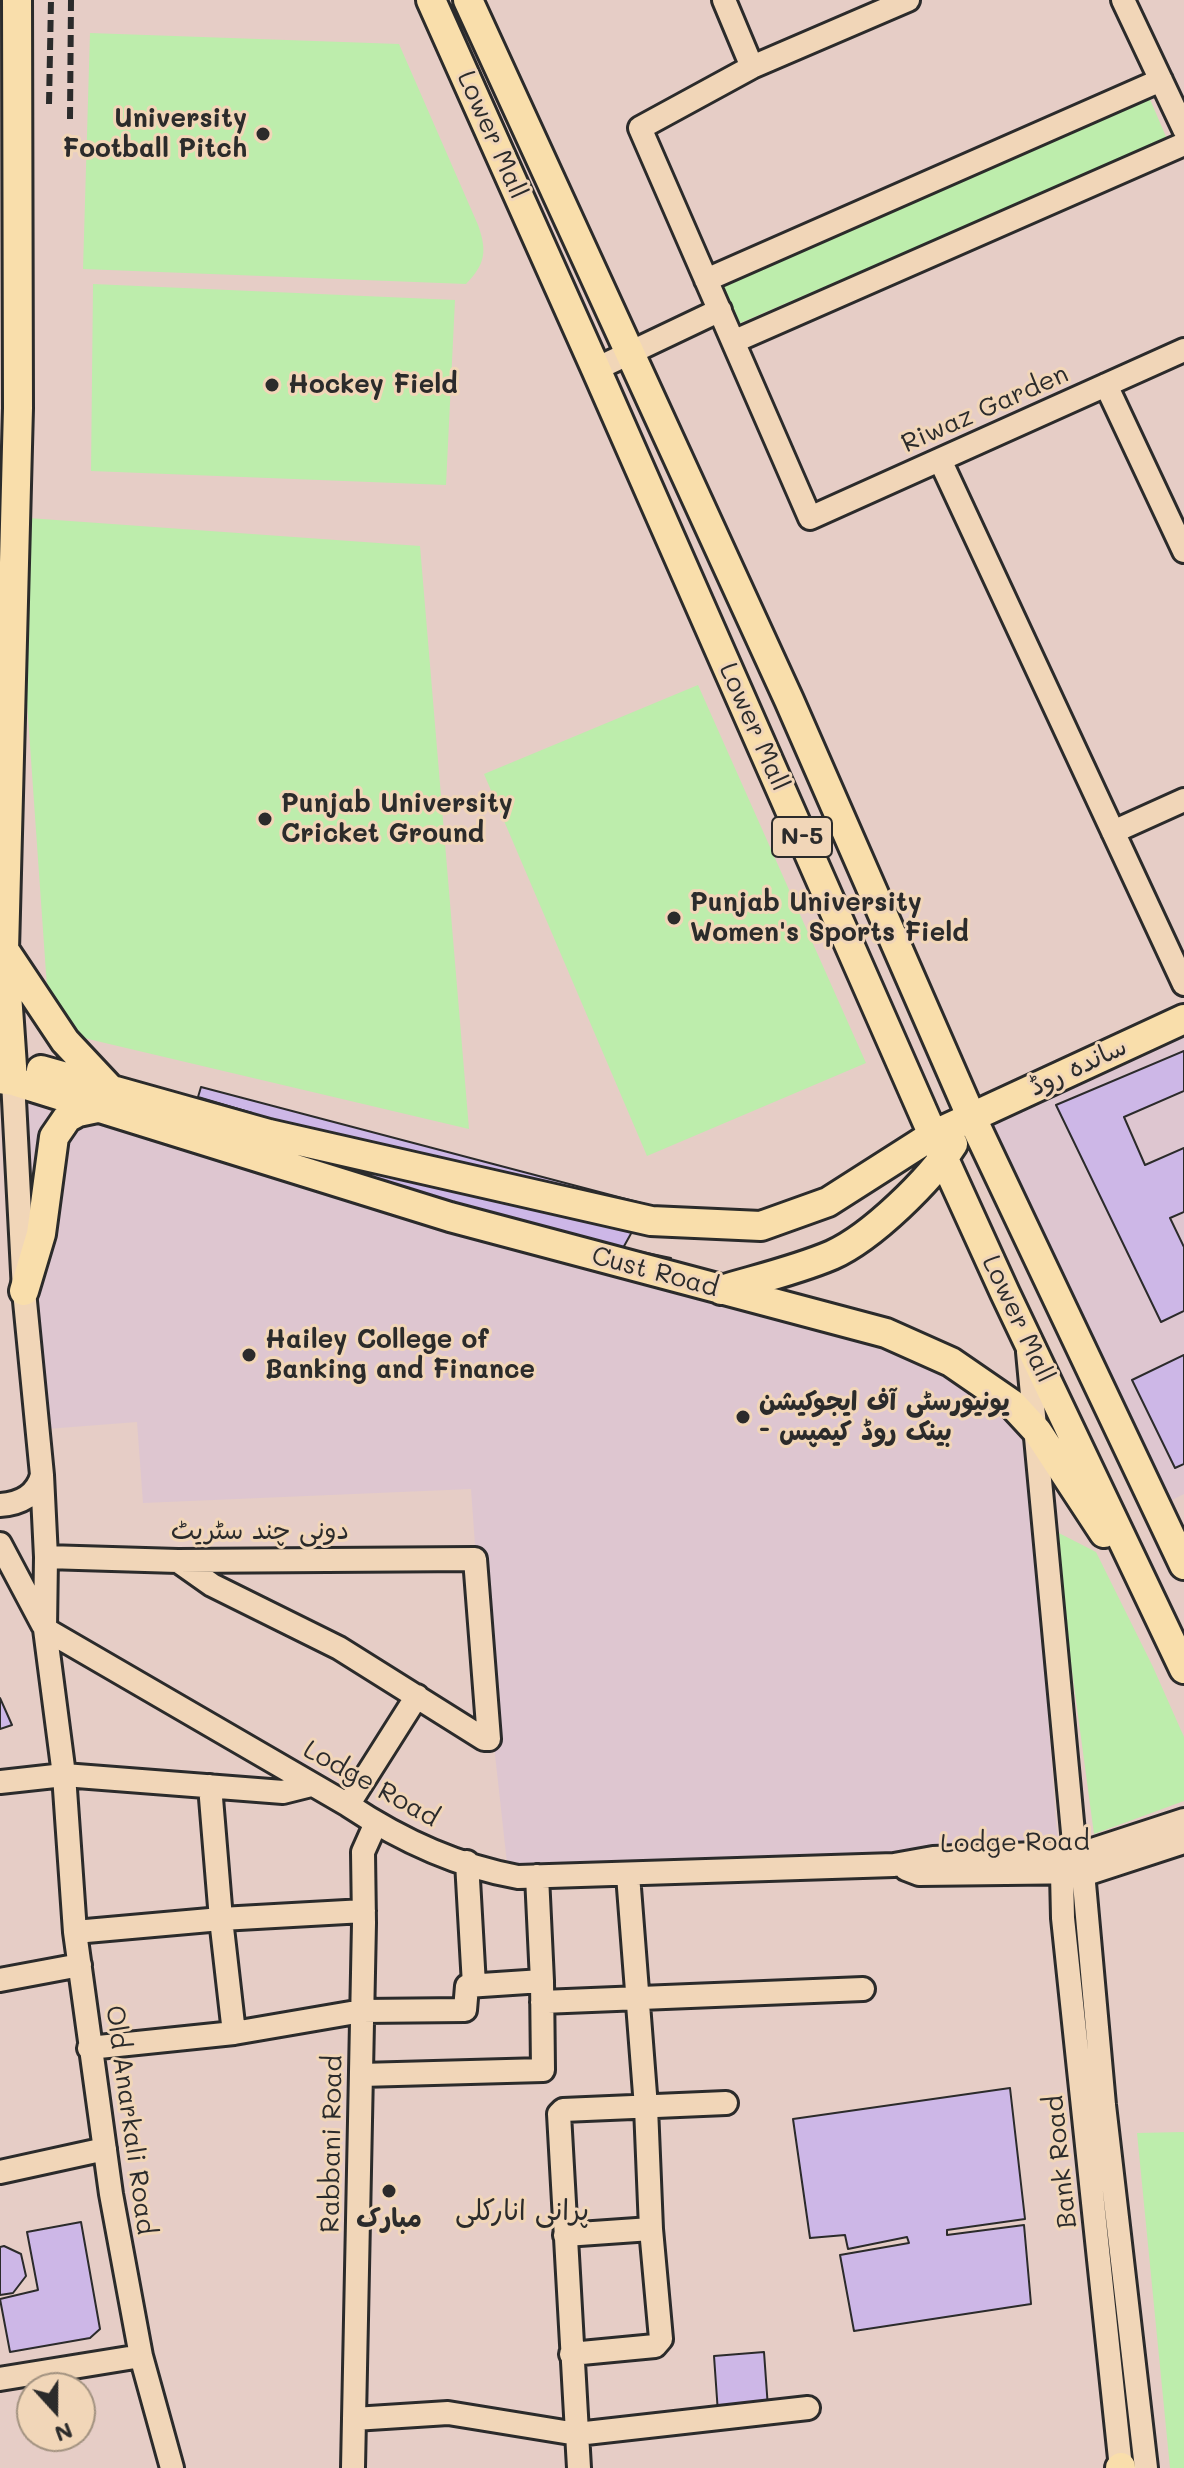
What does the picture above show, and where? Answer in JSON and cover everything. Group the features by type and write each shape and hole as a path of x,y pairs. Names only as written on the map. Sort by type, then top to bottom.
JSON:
{"main road":[{"path":"6,1071 4,950 18,408 17,0"},
{"name":"Lower Mall","path":"431,0 938,1147 1180,1662"},
{"name":"Lower Mall","path":"468,0 782,686 971,1116 1184,1565"},
{"path":"4,950 105,1100 67,1118 54,1137 41,1234 24,1291"},
{"name":"ساندہ روڈ","path":"971,1116 1184,1019"},
{"name":"Cust Road","path":"6,1071 105,1100 450,1217 886,1333 951,1362 1012,1404 1037,1431 1109,1541 1180,1662"},
{"name":"Cust Road","path":"105,1100 651,1221 761,1226 828,1202 938,1147"},
{"path":"721,1290 834,1254 870,1230 938,1147 971,1116"}],"street":[{"path":"724,0 752,67"},
{"path":"908,0 752,67 640,128 735,341 1184,144"},
{"path":"1123,0 1184,129"},
{"path":"706,280 1161,80"},
{"path":"596,369 720,310"},
{"name":"Riwaz Garden","path":"735,341 810,518 1184,350"},
{"path":"1106,385 1184,551"},
{"path":"940,460 1184,984"},
{"path":"1113,832 1184,800"},
{"path":"6,1071 18,1151 24,1291 42,1475 46,1557 45,1629"},
{"path":"0,1136 18,1151"},
{"name":"Bank Road","path":"1027,1337 1073,1866 1146,2468"},
{"path":"0,1505 32,1494 39,1487 42,1475"},
{"path":"0,1544 45,1629"},
{"name":"دونی چند سٹریٹ","path":"46,1557 178,1561 475,1559 489,1739 484,1739 417,1696"},
{"path":"178,1561 212,1585 339,1648 417,1696 348,1805"},
{"name":"Lodge Road","path":"45,1629 397,1836 495,1873 518,1877 628,1875 894,1865 919,1874 1073,1866 1102,1869 1184,1842"},
{"name":"Old Anarkali Road","path":"45,1629 64,1775 75,1932 111,2194 141,2356 172,2468"},
{"path":"0,1782 64,1775 283,1792 311,1785"},
{"path":"210,1786 234,2033"},
{"path":"1073,1866 1099,1849 1184,1820"},
{"name":"Rabbani Road","path":"353,2468 363,1852 376,1823"},
{"path":"467,1862 474,1985"},
{"name":"Bank Road","path":"1073,1866 1063,1918 1121,2468"},
{"path":"571,2354 660,2343 628,1875"},
{"path":"361,2075 543,2070 537,1876"},
{"path":"75,1932 364,1911"},
{"path":"0,1980 80,1965"},
{"path":"89,2048 234,2033 362,2011 465,2010 465,1987 474,1985 638,2000 863,1989"},
{"path":"579,2468 559,2114 563,2110 726,2103"},
{"path":"0,2172 105,2149"},
{"path":"565,2235 651,2229"},
{"path":"0,2379 141,2356"},
{"path":"354,2419 448,2413 577,2434 808,2408"}],"shaded area":[{"path":"1184,1019 1184,1494 1156,1508 971,1116"},
{"path":"13,1081 886,1333 1030,1431 1058,1847 521,1866 507,1863 481,1628 471,1489 143,1503 137,1422 46,1429"}],"green space":[{"name":"University Football Pitch","path":"90,33 399,44 478,225 483,256 478,270 466,284 83,269"},
{"path":"1149,97 1167,139 738,324 720,283"},
{"name":"Hockey Field","path":"93,284 455,300 446,485 91,471"},
{"path":"14,517 420,546 469,1129 50,1030"},
{"name":"Punjab University Women's Sports Field","path":"698,685 866,1063 647,1156 484,774"},
{"path":"1053,1530 1096,1552 1184,1737 1184,1801 1094,1834"},
{"path":"1184,2132 1184,2468 1170,2468 1137,2133"}],"building":[{"path":"1184,1051 1184,1091 1124,1117 1145,1165 1184,1148 1184,1212 1170,1218 1184,1247 1184,1311 1161,1322 1056,1105"},
{"path":"201,1087 683,1214 633,1230 623,1248 671,1258 668,1270 243,1146 243,1130 252,1113 198,1097"},
{"path":"1184,1355 1184,1464 1175,1468 1132,1380"},
{"path":"0,1698 12,1725 0,1729"},
{"path":"1010,2088 1025,2219 947,2230 947,2235 1024,2225 1031,2304 854,2331 840,2255 909,2243 907,2237 848,2249 845,2235 810,2238 793,2119"},
{"path":"81,2222 100,2329 90,2338 10,2352 0,2299 38,2290 27,2232"},
{"path":"0,2247 21,2254 26,2276 13,2293 0,2295"},
{"path":"764,2352 768,2408 718,2413 714,2356"}],"railway":[{"path":"49,104 51,0"},
{"path":"70,119 71,0"}],"place":[{"name":"University Football Pitch","path":"263,134"},
{"name":"Hockey Field","path":"272,385"},
{"name":"Punjab University Cricket Ground","path":"265,819"},
{"name":"Punjab University Women's Sports Field","path":"674,918"},
{"name":"Hailey College of Banking and Finance","path":"249,1355"},
{"name":"یونیورسٹی آف ایجوکیشن - بینک روڈ کیمپس","path":"743,1417"},
{"name":"مبارک","path":"389,2191"}],"district":[{"name":"پرانی انارکلی","path":"522,2211"}]}
